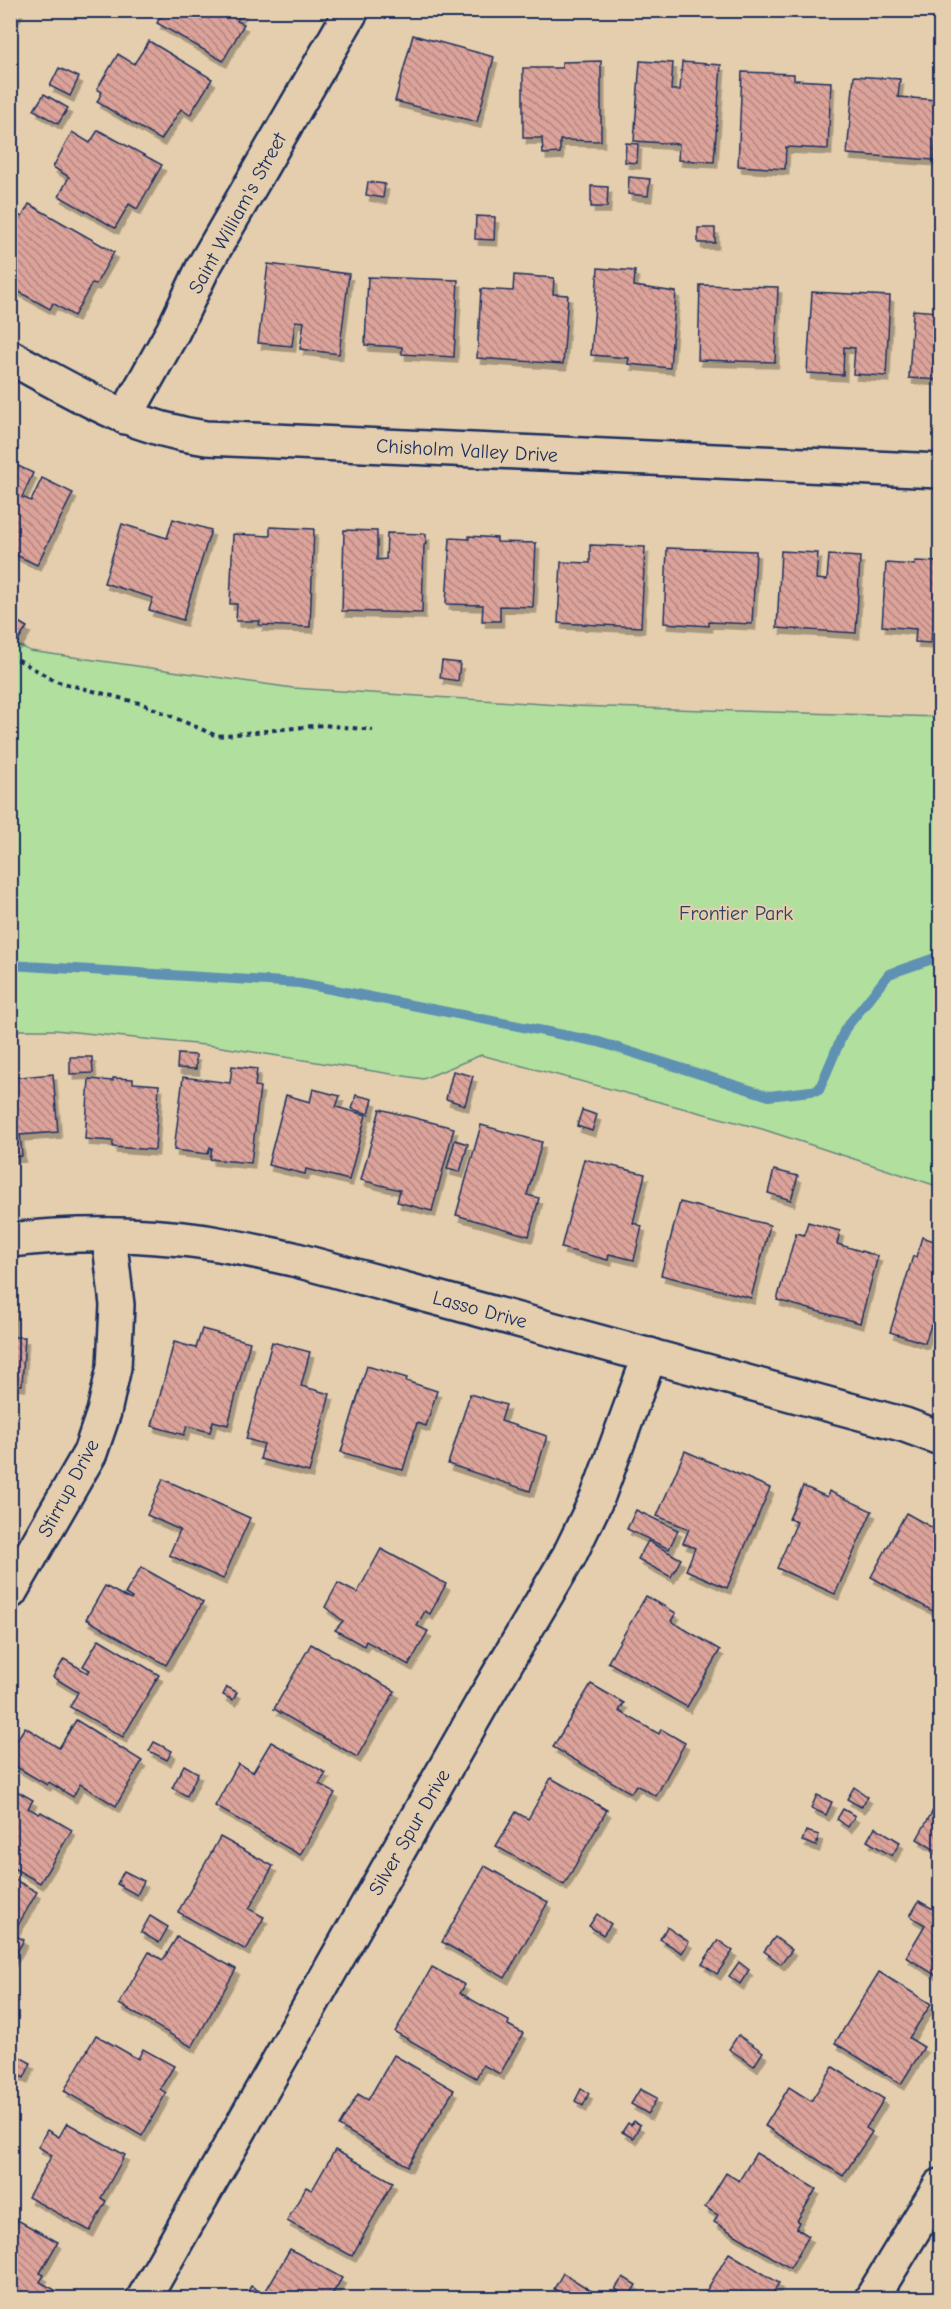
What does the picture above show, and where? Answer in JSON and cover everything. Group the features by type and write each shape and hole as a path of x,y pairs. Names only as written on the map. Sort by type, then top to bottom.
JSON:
{"street":[{"name":"Saint William's Street","path":"125,417 174,331 203,268 352,10"},
{"name":"Chisholm Valley Drive","path":"10,357 125,417 168,432 206,438 940,471"},
{"name":"Lasso Drive","path":"10,1240 109,1235 171,1238 232,1246 293,1259 650,1355 893,1422 940,1438"},
{"name":"Stirrup Drive","path":"10,1592 90,1453 104,1412 114,1367 117,1305 109,1235"},
{"name":"Silver Spur Drive","path":"144,2298 484,1700 569,1556 598,1496 650,1355"},
{"path":"872,2298 940,2186"}],"path":[{"path":"10,655 55,681 143,704 217,736 322,725 373,730"}],"green space":[{"name":"Frontier Park","path":"10,641 30,651 293,688 574,706 940,717 940,1187 762,1129 481,1055 423,1079 215,1046 55,1030 11,1030"}],"building":[{"path":"10,10 19,10 10,27"},
{"path":"164,10 243,10 237,21 244,24 223,61 157,23"},
{"path":"413,35 494,57 477,122 395,101"},
{"path":"149,41 212,79 190,115 181,109 161,140 97,102 102,92 97,89 118,54 134,64"},
{"path":"601,61 601,141 560,140 560,153 543,154 542,138 523,138 523,68 562,68 562,62"},
{"path":"640,61 673,63 671,90 680,90 682,62 721,65 714,162 678,160 679,144 634,141"},
{"path":"59,68 79,77 70,96 50,86"},
{"path":"742,72 794,74 794,80 831,82 828,149 786,147 785,169 738,166"},
{"path":"854,76 900,79 898,97 938,100 934,160 847,154"},
{"path":"44,94 68,108 58,124 34,110"},
{"path":"98,130 162,165 137,209 129,204 115,228 59,196 69,177 53,167 72,132 90,143"},
{"path":"626,143 638,144 637,163 625,162"},
{"path":"629,177 650,179 648,196 628,194"},
{"path":"368,182 385,184 383,198 366,195"},
{"path":"591,186 608,187 607,207 591,207"},
{"path":"29,204 114,252 96,284 92,283 74,316 53,303 50,309 10,287 10,212 22,217"},
{"path":"476,216 495,217 494,240 475,239"},
{"path":"698,228 715,228 715,243 698,243"},
{"path":"268,264 349,274 339,354 300,349 304,322 295,321 292,346 258,343"},
{"path":"598,268 635,271 634,286 676,292 670,368 628,364 629,358 591,355"},
{"path":"514,275 554,278 553,294 568,295 563,364 477,358 481,289 513,291"},
{"path":"368,277 458,280 454,357 402,354 402,347 365,345"},
{"path":"700,285 778,287 775,362 698,360"},
{"path":"812,292 890,296 886,376 853,374 855,348 844,347 843,375 807,373"},
{"path":"940,309 940,380 909,378 913,310 939,312"},
{"path":"10,462 33,473 22,497 31,501 42,478 73,493 37,565 10,552"},
{"path":"173,519 211,530 183,620 149,610 153,598 104,583 122,524 167,538"},
{"path":"270,527 314,529 310,627 259,625 260,621 236,621 237,604 230,604 233,534 270,536"},
{"path":"344,530 377,531 377,560 386,559 387,533 426,534 422,613 342,611"},
{"path":"469,536 497,538 497,542 536,543 533,607 500,606 500,621 482,621 483,605 446,604 450,538 469,539"},
{"path":"590,545 645,547 641,627 558,623 561,562 590,563"},
{"path":"667,548 756,551 752,624 709,622 709,626 664,623"},
{"path":"781,551 818,553 816,579 827,580 829,555 860,557 856,633 777,628"},
{"path":"915,561 940,562 940,629 932,629 931,643 915,642 916,629 882,626 886,563 915,565"},
{"path":"10,617 27,627 17,643 10,640"},
{"path":"442,661 460,663 458,681 440,678"},
{"path":"178,1054 196,1055 196,1069 177,1068"},
{"path":"70,1057 92,1057 93,1073 70,1074"},
{"path":"232,1066 257,1069 255,1086 260,1087 251,1163 210,1159 212,1148 210,1147 208,1154 174,1150 183,1077 230,1083"},
{"path":"453,1071 473,1076 465,1105 446,1099"},
{"path":"53,1074 58,1132 20,1135 22,1156 10,1157 10,1078"},
{"path":"113,1078 133,1079 133,1083 159,1085 155,1150 113,1147 113,1141 85,1139 89,1079 113,1081"},
{"path":"313,1089 340,1096 336,1107 366,1115 349,1180 306,1169 305,1174 268,1165 286,1095 310,1102"},
{"path":"356,1095 373,1099 369,1114 352,1109"},
{"path":"380,1109 454,1128 432,1211 397,1202 400,1190 361,1180"},
{"path":"582,1110 597,1115 592,1131 577,1126"},
{"path":"481,1125 542,1142 527,1195 539,1198 529,1236 456,1215"},
{"path":"455,1140 468,1144 460,1172 447,1169"},
{"path":"584,1159 645,1174 633,1223 642,1226 634,1260 609,1254 608,1260 561,1248"},
{"path":"774,1170 798,1176 791,1200 768,1193"},
{"path":"680,1202 770,1225 751,1298 661,1275"},
{"path":"808,1222 840,1231 837,1244 878,1256 860,1323 777,1300 796,1233 804,1235"},
{"path":"922,1237 940,1243 940,1328 931,1325 925,1343 890,1332 913,1256 916,1257"},
{"path":"10,1308 14,1308 13,1337 25,1337 22,1385 10,1384"},
{"path":"202,1329 250,1342 228,1425 213,1421 210,1432 187,1426 184,1435 152,1426 174,1342 196,1348"},
{"path":"272,1342 310,1352 301,1386 330,1394 309,1472 260,1459 264,1444 246,1439"},
{"path":"367,1366 407,1378 406,1381 437,1391 426,1426 417,1423 403,1470 341,1452"},
{"path":"470,1394 506,1405 501,1421 547,1436 530,1491 448,1464"},
{"path":"685,1451 770,1488 727,1588 686,1570 695,1548 683,1543 689,1529 657,1516"},
{"path":"163,1479 250,1518 223,1579 169,1555 180,1530 147,1515"},
{"path":"803,1486 827,1497 829,1491 872,1511 835,1594 777,1568 797,1522 789,1519"},
{"path":"636,1510 678,1530 669,1549 627,1529"},
{"path":"906,1513 940,1532 940,1615 871,1577"},
{"path":"648,1541 681,1559 671,1577 638,1559"},
{"path":"381,1549 446,1584 430,1614 425,1611 417,1626 428,1631 409,1665 366,1641 364,1646 335,1630 343,1621 325,1607 338,1583 357,1593"},
{"path":"141,1567 203,1602 166,1665 86,1619 105,1586 131,1600 132,1598 125,1594"},
{"path":"646,1596 676,1613 671,1621 720,1650 687,1707 608,1662"},
{"path":"99,1639 159,1675 123,1737 70,1707 78,1692 53,1677 64,1659 88,1673 90,1670 83,1666"},
{"path":"311,1644 395,1691 357,1757 274,1709"},
{"path":"591,1684 624,1703 619,1711 659,1734 661,1729 685,1743 656,1796 636,1785 631,1793 553,1747"},
{"path":"227,1687 237,1692 233,1700 223,1695"},
{"path":"76,1720 142,1761 116,1806 80,1784 73,1797 49,1782 47,1785 10,1763 10,1751 25,1727 59,1748"},
{"path":"154,1742 172,1751 167,1760 149,1751"},
{"path":"271,1742 326,1773 319,1784 335,1793 300,1855 215,1806 238,1764 253,1772"},
{"path":"184,1765 198,1773 187,1796 172,1788"},
{"path":"551,1778 607,1810 564,1885 496,1846 516,1812 528,1819"},
{"path":"10,1787 33,1800 28,1808 39,1814 41,1812 72,1830 40,1883 10,1866"},
{"path":"854,1787 868,1797 861,1807 847,1799"},
{"path":"817,1795 832,1802 826,1815 811,1808"},
{"path":"936,1805 940,1808 940,1853 917,1839"},
{"path":"843,1809 855,1816 848,1827 837,1819"},
{"path":"875,1827 900,1842 892,1856 867,1841"},
{"path":"806,1831 819,1835 816,1846 802,1841"},
{"path":"220,1837 273,1866 249,1909 264,1917 246,1950 178,1912"},
{"path":"485,1866 548,1902 505,1978 442,1942"},
{"path":"124,1871 144,1881 137,1895 117,1884"},
{"path":"10,1877 37,1892 13,1934 24,1940 11,1962"},
{"path":"940,1896 940,1978 906,1957 925,1925 910,1916 919,1901 933,1909"},
{"path":"597,1914 611,1924 603,1935 589,1926"},
{"path":"150,1916 168,1927 159,1943 141,1932"},
{"path":"667,1927 689,1942 682,1953 660,1939"},
{"path":"177,1937 236,1969 192,2047 119,2004 149,1952 163,1960"},
{"path":"775,1937 792,1950 781,1964 764,1951"},
{"path":"718,1940 733,1951 717,1974 702,1964"},
{"path":"739,1962 749,1970 740,1984 729,1976"},
{"path":"432,1967 465,1985 460,1993 509,2021 508,2025 523,2033 500,2074 483,2065 476,2078 395,2032"},
{"path":"879,1972 931,2004 909,2038 924,2047 901,2084 835,2043"},
{"path":"96,2035 138,2059 143,2049 174,2066 160,2089 166,2093 142,2136 64,2091"},
{"path":"738,2035 763,2052 754,2066 729,2049"},
{"path":"14,2054 31,2063 24,2078 10,2071 10,2062"},
{"path":"394,2055 454,2090 408,2166 339,2126 358,2094 368,2100"},
{"path":"833,2067 884,2099 866,2128 872,2132 843,2176 765,2126 789,2087 811,2101"},
{"path":"581,2089 589,2093 583,2106 575,2101"},
{"path":"640,2089 657,2098 648,2114 631,2104"},
{"path":"634,2121 640,2125 633,2138 622,2132 628,2123 631,2125"},
{"path":"67,2123 125,2155 101,2198 106,2201 90,2231 28,2197 52,2155 38,2147 47,2130 59,2137"},
{"path":"335,2150 393,2182 352,2256 287,2221 306,2187 312,2190"},
{"path":"756,2153 816,2189 797,2221 799,2222 796,2228 809,2236 790,2268 714,2222 718,2215 705,2207 726,2173 739,2181"},
{"path":"10,2216 58,2242 40,2273 44,2275 40,2282 55,2290 50,2298 10,2298"},
{"path":"290,2249 342,2278 330,2298 244,2298 251,2286 264,2294"},
{"path":"729,2253 779,2283 770,2298 702,2298"},
{"path":"563,2273 593,2292 589,2298 570,2298 554,2289"},
{"path":"623,2277 636,2285 629,2297 615,2289"}],"waterway":[{"path":"10,965 300,983 599,1042 769,1096 819,1090 845,1029 889,974 940,958"}]}
